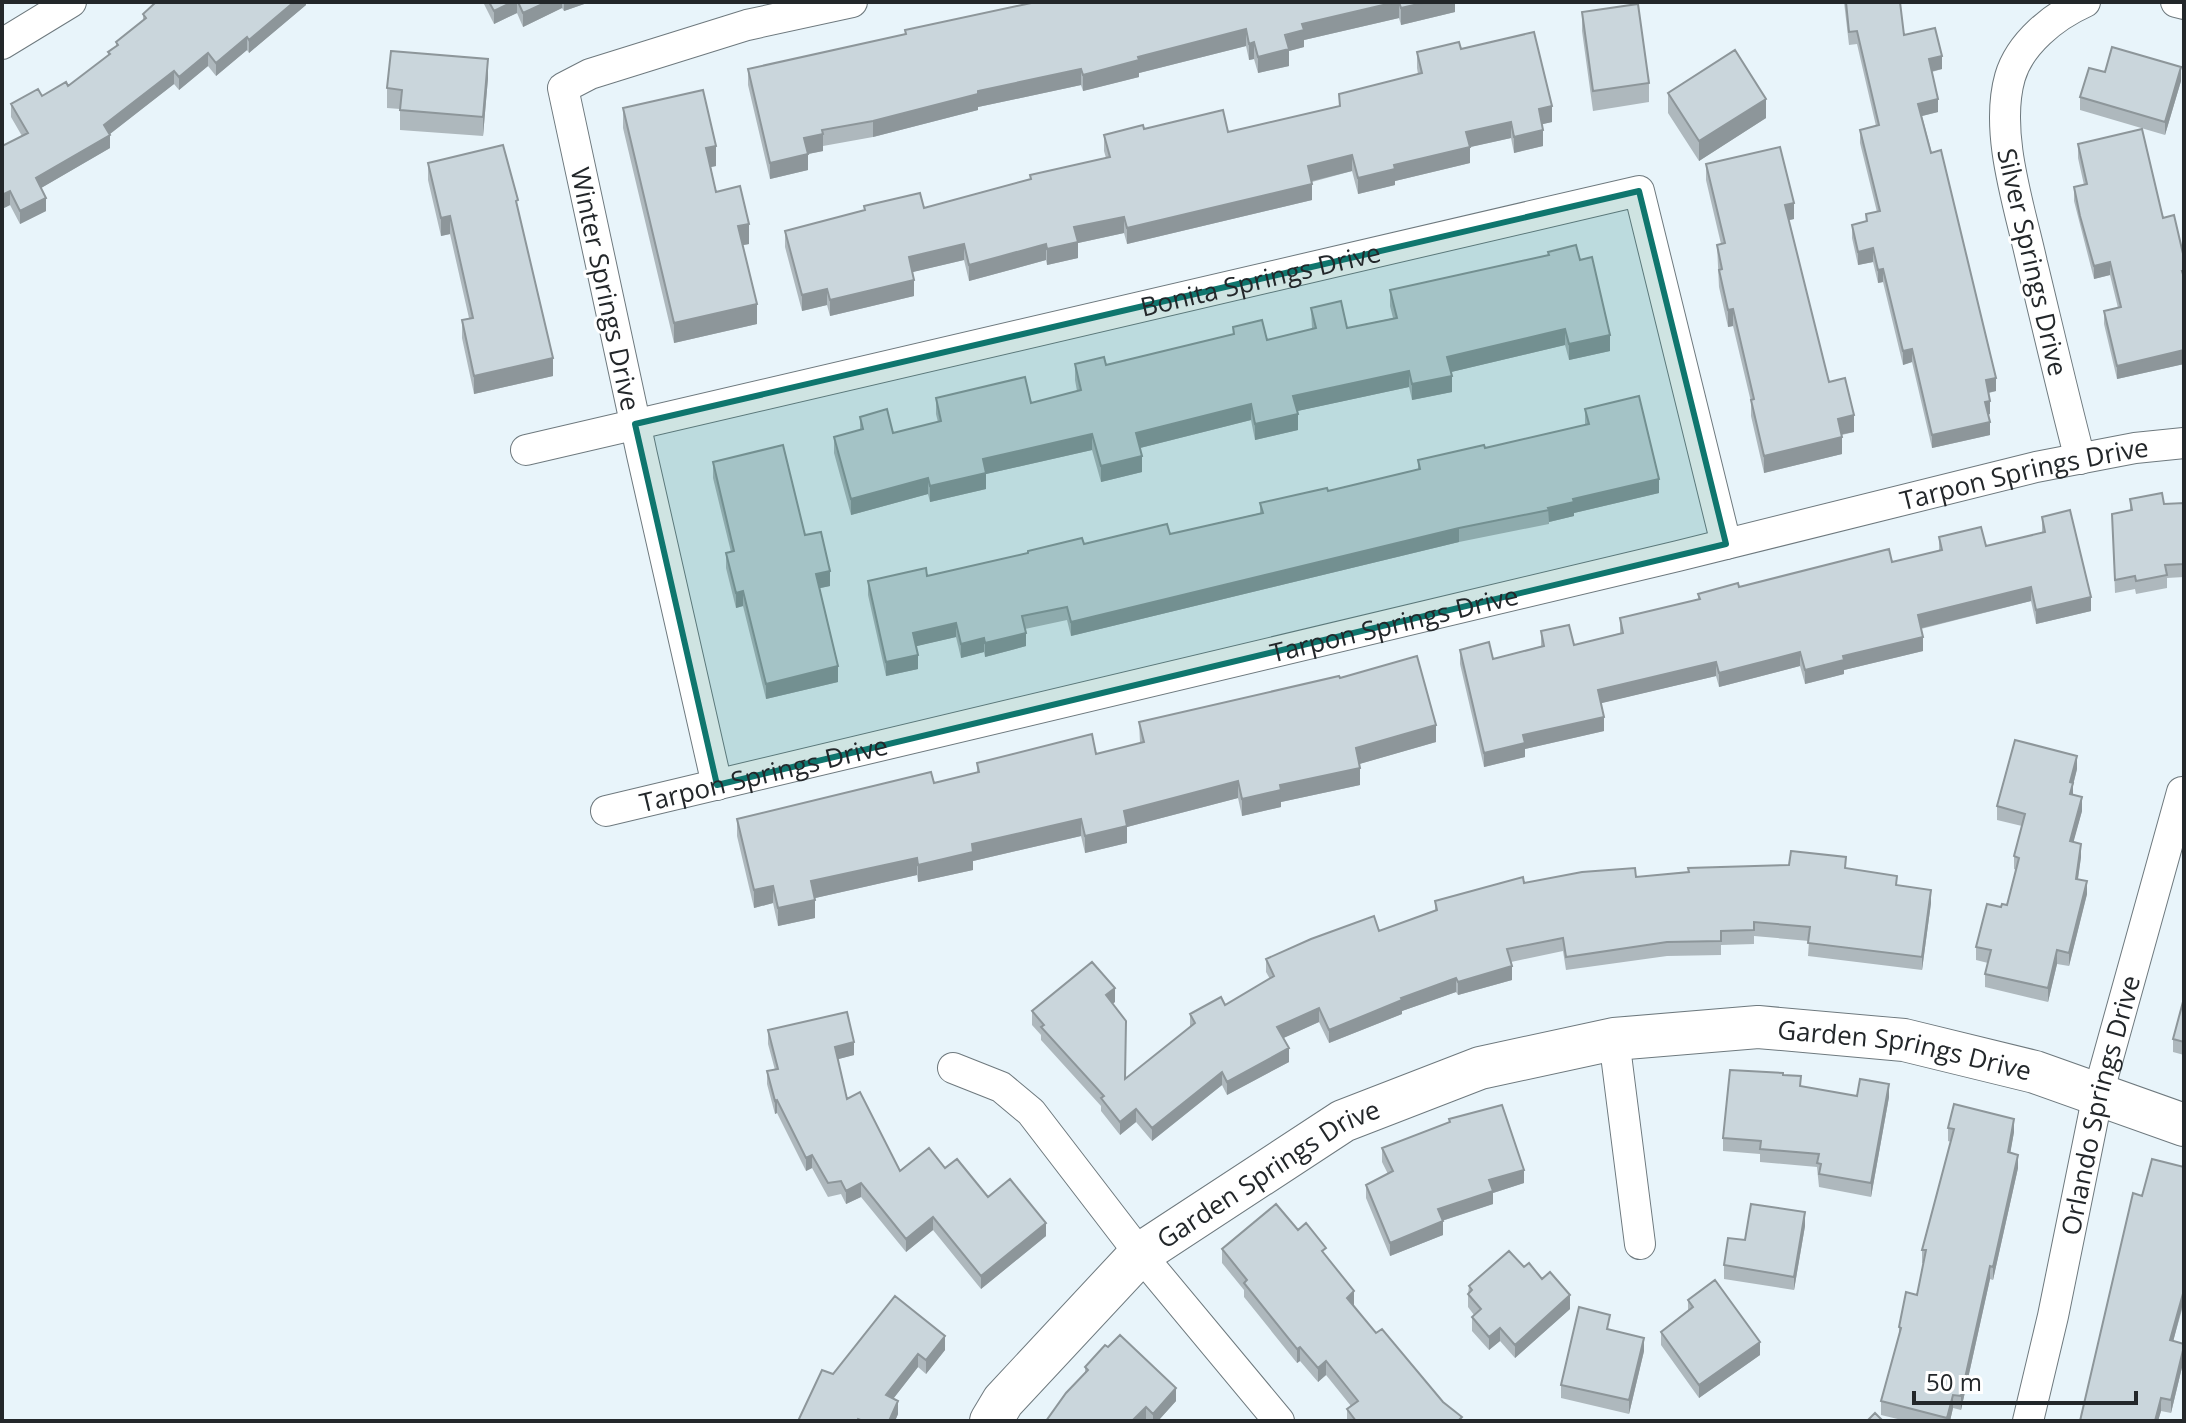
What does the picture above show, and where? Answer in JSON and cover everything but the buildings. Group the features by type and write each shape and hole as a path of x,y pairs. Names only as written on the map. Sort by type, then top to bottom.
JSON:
{"street":[{"path":"2,44 71,2"},
{"name":"Winter Springs Drive","path":"717,785 563,88 590,74 747,25 852,2"},
{"name":"Silver Springs Drive","path":"2080,459 2004,131 2010,76 2031,40 2060,13 2085,2"},
{"path":"2176,2 2184,4"},
{"name":"Bonita Springs Drive","path":"526,450 1639,191 1726,544"},
{"name":"Tarpon Springs Drive","path":"606,811 2036,467 2135,448 2184,443"},
{"name":"Orlando Springs Drive","path":"2028,1421 2053,1316 2098,1094 2182,792"},
{"name":"Garden Springs Drive","path":"991,1421 1003,1401 1140,1254 1343,1121 1480,1068 1614,1039 1758,1027 1904,1040 2035,1072 2184,1125"},
{"path":"1614,1039 1640,1244"},
{"path":"953,1068 1001,1087 1031,1112 1140,1254 1279,1421"}],"highlighted area":[{"path":"1639,191 1726,544 717,785 635,424"}]}
